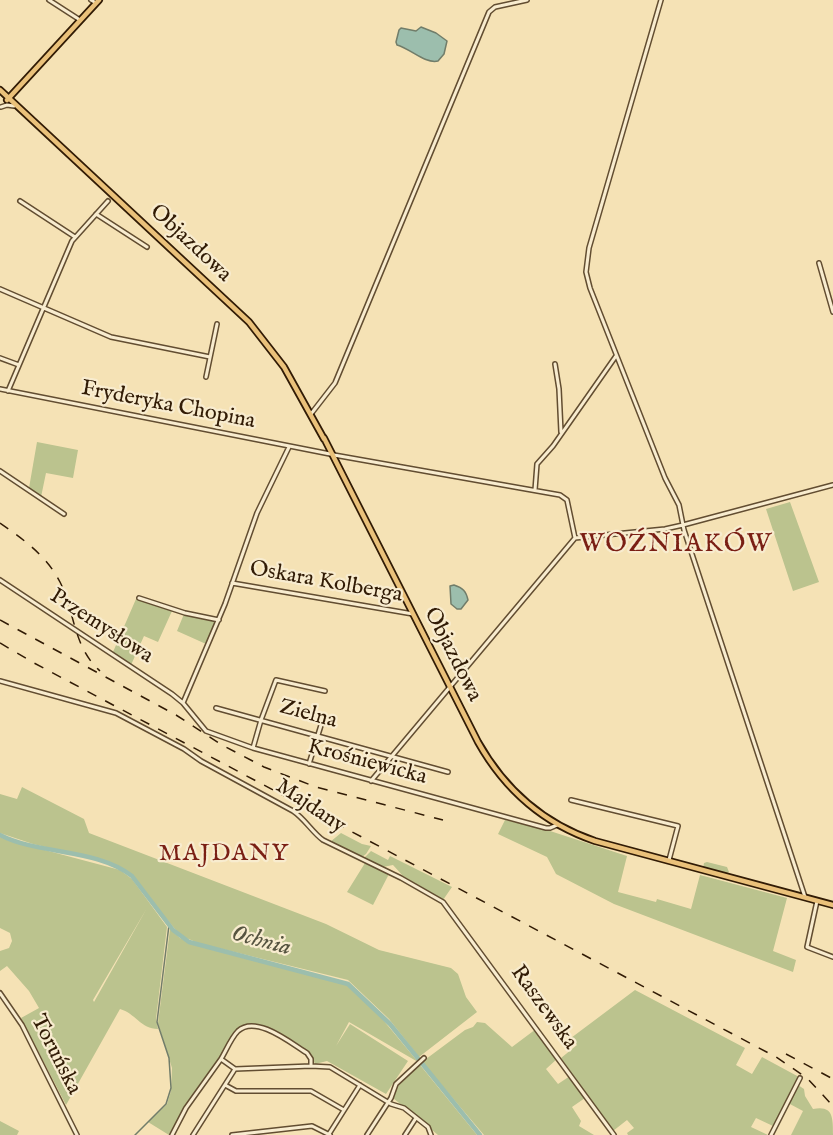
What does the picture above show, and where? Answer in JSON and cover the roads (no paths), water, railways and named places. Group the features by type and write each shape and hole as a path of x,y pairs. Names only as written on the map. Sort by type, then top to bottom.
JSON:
{"main road":[{"path":"8,99 95,1"},
{"name":"Objazdowa","path":"0,92 242,315 276,355 324,438 478,742 498,774 522,800 557,825 595,841 833,905"},
{"name":"Objazdowa","path":"8,99 59,146"}],"street":[{"path":"49,0 80,20"},
{"path":"311,414 335,383 489,12 495,8 527,0"},
{"path":"661,0 586,264 590,288 616,356 665,478 679,505 683,525 806,898"},
{"path":"0,107 8,99"},
{"path":"0,107 14,106"},
{"path":"20,201 75,237"},
{"path":"8,391 75,237 108,201"},
{"path":"96,214 147,247"},
{"path":"819,263 833,312"},
{"path":"0,289 111,337 210,357"},
{"path":"206,377 217,324"},
{"path":"535,490 537,464 616,356"},
{"path":"0,358 20,365"},
{"path":"555,364 559,389 561,434"},
{"name":"Fryderyka Chopina","path":"0,389 289,446 560,495 567,500 575,538"},
{"path":"183,703 219,620 257,513 289,446"},
{"path":"0,471 64,514"},
{"path":"370,781 575,538 665,529 833,485"},
{"name":"Przemysłowa","path":"0,580 183,703"},
{"name":"Oskara Kolberga","path":"232,584 413,614"},
{"path":"139,598 185,613 219,620"},
{"path":"253,748 276,680 325,691"},
{"name":"Majdany","path":"0,681 116,713 293,810 323,840 401,878 443,902"},
{"name":"Krośniewicka","path":"183,703 206,731 253,748 546,828 557,825"},
{"name":"Zielna","path":"216,708 448,772"},
{"path":"309,764 321,722"},
{"path":"571,800 678,826 669,861"},
{"path":"817,901 807,947 833,957"},
{"name":"Raszewska","path":"443,902 614,1135"},
{"name":"Toruńska","path":"0,993 22,1025 77,1135"},
{"path":"172,1135 177,1122 191,1100 239,1030 262,1027 307,1053 311,1059 311,1066"},
{"path":"367,1135 388,1102 396,1084 424,1058"},
{"path":"220,1059 235,1070 330,1067 388,1102 404,1108 428,1127 432,1135"},
{"path":"193,1135 235,1070"},
{"path":"771,1135 800,1078"},
{"path":"225,1085 236,1091 313,1091 344,1110"},
{"path":"233,1135 315,1126 329,1135 360,1085"},
{"path":"405,1135 416,1118"},
{"path":"287,1135 288,1128"}],"waterway":[{"name":"Ochnia","path":"0,835 32,846 85,856 118,867 132,876 173,930 189,942 348,984 390,1024 480,1135"},
{"path":"135,1135 166,1104 171,1088 169,1058 157,1022 169,925"}],"railway":[{"path":"0,523 34,549 54,572 65,593 84,651 100,671"},
{"path":"0,620 176,715 222,745 264,767 316,787 443,820"},
{"path":"0,643 776,1057 807,1078 833,1106"},
{"path":"786,1054 833,1079"}],"district":[{"name":"WOŹNIAKÓW","path":"676,546"},
{"name":"MAJDANY","path":"224,855"}]}
